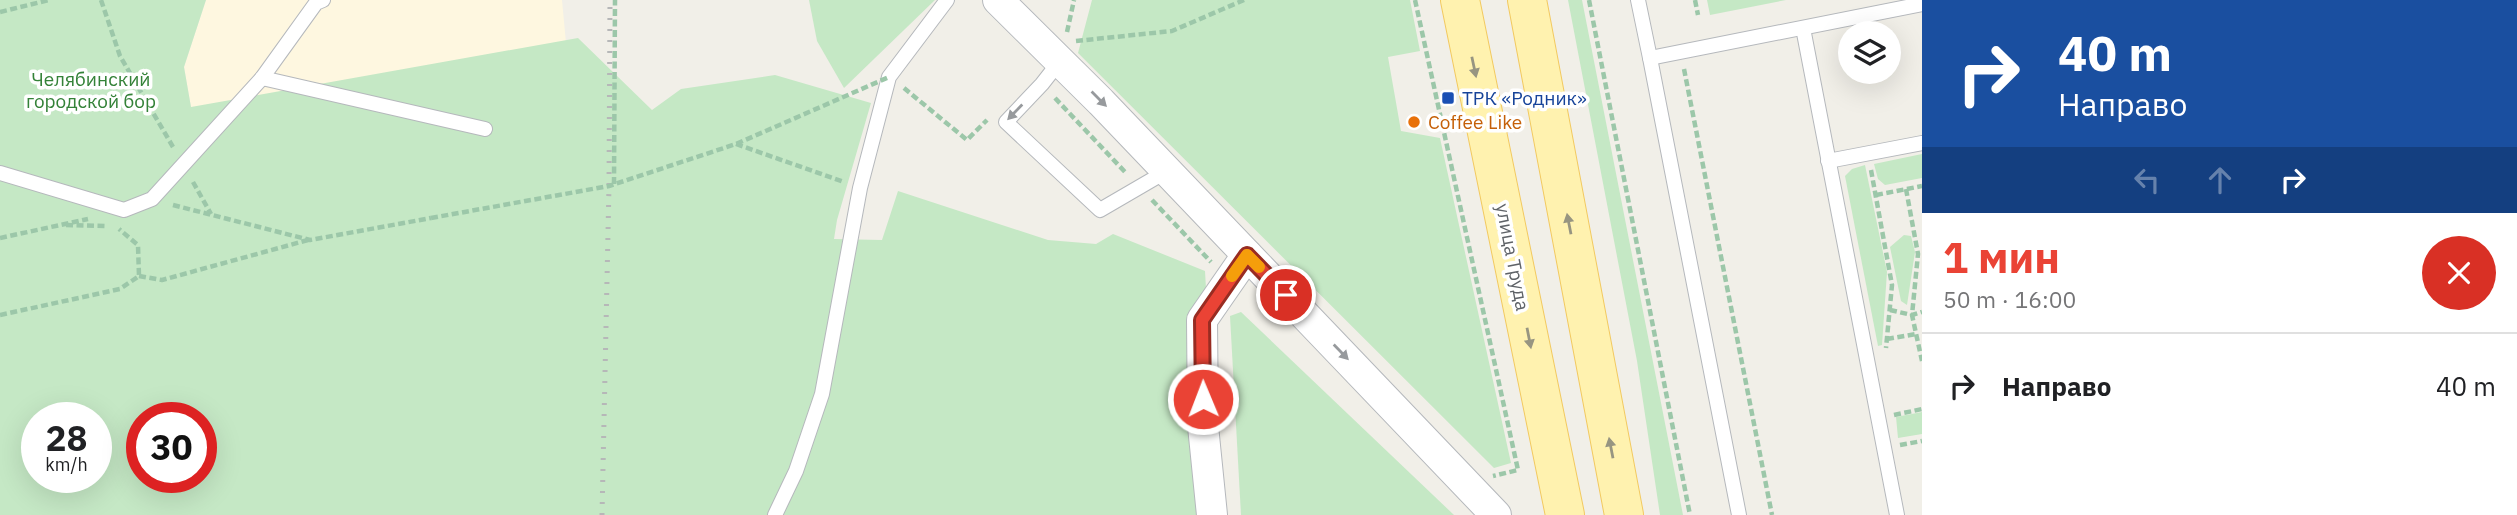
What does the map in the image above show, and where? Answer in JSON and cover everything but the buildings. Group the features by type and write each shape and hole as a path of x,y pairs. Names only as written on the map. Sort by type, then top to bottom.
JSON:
{"main road":[{"name":"улица Труда","path":"1460,0 1565,515"},
{"path":"1527,0 1624,515"}],"street":[{"path":"998,0 1062,52 1167,171 1496,515"},
{"path":"1212,515 1203,426 1202,320 1247,255"}],"lane":[{"path":"0,173 124,210 152,199 262,78 316,3 323,0"},
{"path":"775,515 796,471 822,394 860,188 889,77 947,0"},
{"path":"1638,0 1739,515"},
{"path":"1650,58 1922,4"},
{"path":"1803,28 1897,515"},
{"path":"1062,52 1042,85 1006,122 1100,210 1167,171"},
{"path":"262,78 485,129"},
{"path":"1828,161 1922,143"}],"path":[{"path":"0,12 49,0"},
{"path":"101,0 120,56 212,215"},
{"path":"614,184 615,0"},
{"path":"1062,52 1172,32 1244,0"},
{"path":"1415,0 1518,470 1487,478"},
{"path":"1588,0 1690,515"},
{"path":"1695,0 1698,15"},
{"path":"1681,52 1772,515"},
{"path":"0,315 120,289 139,276 162,280 310,240 614,184 736,144 889,77 967,140 996,111"},
{"path":"736,144 860,188"},
{"path":"1868,153 1892,285 1887,339 1889,360"},
{"path":"1876,195 1922,186"},
{"path":"1906,189 1918,254 1912,315 1922,361"},
{"path":"152,199 310,240"},
{"path":"0,238 65,225 115,226 138,245 139,276"},
{"path":"1890,310 1912,315 1922,313"},
{"path":"1887,339 1916,334"},
{"path":"1893,405 1893,423"},
{"path":"1893,415 1922,409"},
{"path":"1894,439 1896,446 1922,441"}],"shaded area":[{"path":"206,0 562,0 573,118 195,130 184,67"}],"green space":[{"name":"Челябинский городской бор","path":"0,0 206,0 184,67 191,107 578,38 652,110 681,89 775,75 871,103 834,239 882,240 898,191 1048,240 1096,244 1113,234 1205,271 1219,515 0,515"},
{"path":"809,0 935,0 844,88 817,41"},
{"path":"1092,0 1410,0 1420,51 1388,57 1401,131 1440,138 1511,463 1494,468 1078,53"},
{"path":"1568,0 1582,0 1683,515 1660,515 1637,361"},
{"path":"1707,0 1786,0 1710,15"},
{"path":"1922,154 1922,178 1885,185 1878,179 1874,164"},
{"path":"1865,165 1887,272 1882,345 1878,346 1845,176 1852,169"},
{"path":"1904,235 1911,236 1915,252 1907,305 1901,301 1890,247"},
{"path":"1241,312 1454,515 1241,515 1230,316"},
{"path":"1922,412 1922,434 1898,438 1896,417"}],"railway":[{"path":"602,515 610,0"}],"slow traffic":[{"path":"1232,276 1247,255 1259,267"}],"place":[{"name":"ТРК «Родник»","path":"1448,98"},
{"name":"Coffee Like","path":"1414,122"}],"route":[{"path":"1203,399 1202,320 1247,255 1286,295"}]}
